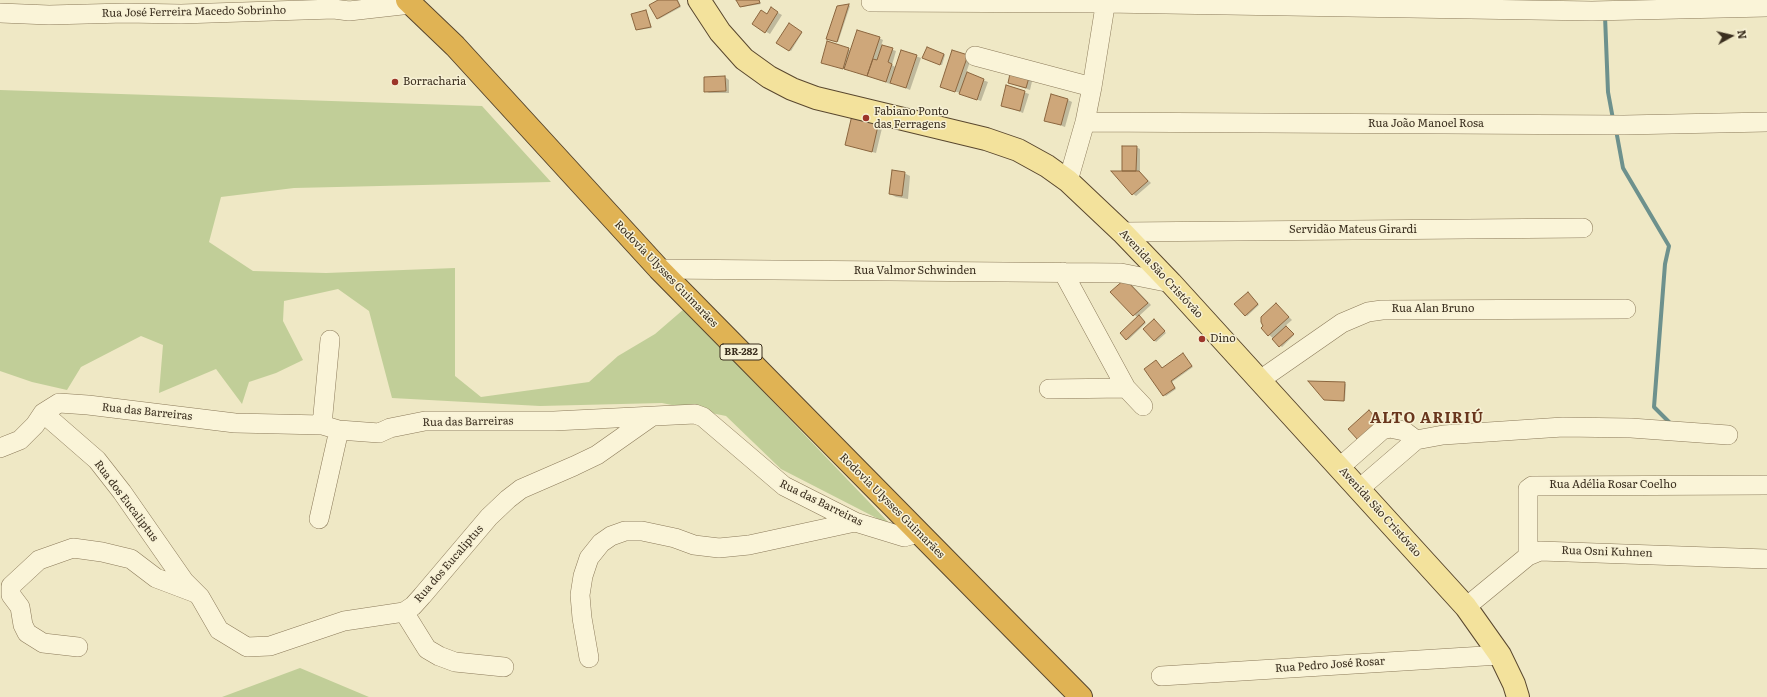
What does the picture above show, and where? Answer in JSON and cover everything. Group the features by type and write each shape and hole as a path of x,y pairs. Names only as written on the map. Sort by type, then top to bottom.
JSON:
{"highway":[{"name":"Rodovia Ulysses Guimarães","path":"409,2 455,46 659,269 1081,697"}],"main road":[{"name":"Avenida São Cristóvão","path":"698,0 720,32 744,59 770,77 792,89 816,98 986,139 1018,150 1047,166 1068,182 1122,232 1171,283 1466,607 1500,655 1514,684 1518,697"}],"street":[{"path":"1068,182 1085,122 1105,1"},
{"path":"871,2 1105,1 1592,11 1767,7"},
{"name":"Rua José Ferreira Macedo Sobrinho","path":"0,13 49,15 125,13 181,14 330,4 349,11 409,2"},
{"path":"975,56 1092,87"},
{"name":"Rua João Manoel Rosa","path":"1085,122 1601,125 1767,122"},
{"name":"Servidão Mateus Girardi","path":"1122,232 1583,228"},
{"name":"Rua Valmor Schwinden","path":"659,269 1121,273 1171,283"},
{"path":"1063,272 1126,388 1143,406"},
{"name":"Rua Alan Bruno","path":"1260,380 1342,323 1368,312 1382,310 1626,309"},
{"path":"319,519 331,427 330,340"},
{"path":"1049,389 1126,388"},
{"name":"Rua das Barreiras","path":"0,448 20,440 35,425 43,413 59,403 88,405 235,423 331,427 379,433 390,428 425,421 554,421 651,417 686,413 703,417 784,486 855,522 904,537 918,533"},
{"name":"Rua dos Eucaliptus","path":"43,413 97,460 122,492 184,581 197,593 219,630 247,647 270,646 344,621 404,612 413,606 489,517 508,499 521,489 597,455 651,417"},
{"path":"1359,489 1416,440 1443,435 1563,426 1631,428 1728,435"},
{"path":"1340,467 1382,430 1390,428 1404,431 1416,440"},
{"name":"Rua Adélia Rosar Coelho","path":"1528,556 1528,489 1532,486 1767,485"},
{"path":"589,658 582,618 580,595 583,576 589,558 601,543 611,536 625,531 642,531 694,544 719,548 748,545 855,522"},
{"path":"78,647 42,643 27,633 23,625 20,607 11,595 11,586 39,560 73,548 102,552 131,560 156,578 197,593"},
{"name":"Rua Osni Kuhnen","path":"1466,607 1528,556 1540,550 1767,558"},
{"path":"404,612 427,649 439,656 455,662 504,667"},
{"name":"Rua Pedro José Rosar","path":"1161,676 1500,655"}],"green space":[{"path":"0,90 482,106 551,182 294,188 221,197 209,242 253,271 326,273 455,268 455,376 481,397 589,382 618,356 655,334 684,309 892,526 781,469 726,416 662,403 540,406 392,398 369,311 338,289 284,301 283,321 303,360 276,373 249,382 242,404 216,369 159,393 163,345 141,336 81,367 67,390 32,382 0,371"},
{"path":"300,668 369,697 222,697"}],"building":[{"path":"658,0 677,0 680,6 657,19 649,5"},
{"path":"736,0 759,0 760,3 740,7"},
{"path":"849,4 837,42 826,39 837,6"},
{"path":"771,7 778,12 765,33 752,24 761,10 767,14"},
{"path":"646,10 651,27 636,30 631,14"},
{"path":"789,23 802,32 789,51 776,43"},
{"path":"857,30 880,37 867,76 844,69"},
{"path":"827,41 849,48 843,69 821,63"},
{"path":"882,45 893,48 888,62 892,64 886,82 867,76 873,59 877,60"},
{"path":"927,47 944,54 940,65 922,58"},
{"path":"901,50 917,55 906,88 890,83"},
{"path":"952,50 968,55 955,92 940,87"},
{"path":"1011,69 1030,74 1026,88 1008,83"},
{"path":"967,72 984,79 977,100 959,94"},
{"path":"725,76 726,91 704,92 704,77"},
{"path":"1006,85 1025,91 1020,111 1001,106"},
{"path":"1051,94 1068,99 1061,125 1044,121"},
{"path":"853,111 880,117 872,152 845,145"},
{"path":"1122,146 1137,146 1136,171 1122,171"},
{"path":"892,170 905,172 902,196 889,194"},
{"path":"1111,171 1139,171 1148,181 1132,195"},
{"path":"1125,279 1148,303 1133,316 1110,292"},
{"path":"1248,292 1258,304 1245,316 1234,304"},
{"path":"1276,303 1289,317 1268,336 1261,328 1263,326 1261,317"},
{"path":"1139,315 1145,322 1126,340 1120,333"},
{"path":"1154,319 1165,331 1154,341 1143,329"},
{"path":"1286,326 1294,334 1279,347 1272,339"},
{"path":"1183,353 1192,366 1171,381 1175,388 1163,396 1144,369 1156,360 1162,368"},
{"path":"1308,381 1345,382 1344,401 1324,400"},
{"path":"1369,410 1379,422 1358,440 1348,429"}],"waterway":[{"path":"1605,16 1608,92 1613,119"},
{"path":"1616,130 1623,168 1669,246 1665,264 1654,407 1672,425"}],"place":[{"name":"Borracharia","path":"395,82"},
{"name":"Fabiano Ponto das Ferragens","path":"866,118"},
{"name":"Dino","path":"1202,339"}],"district":[{"name":"ALTO ARIRIÚ","path":"1427,419"}]}
